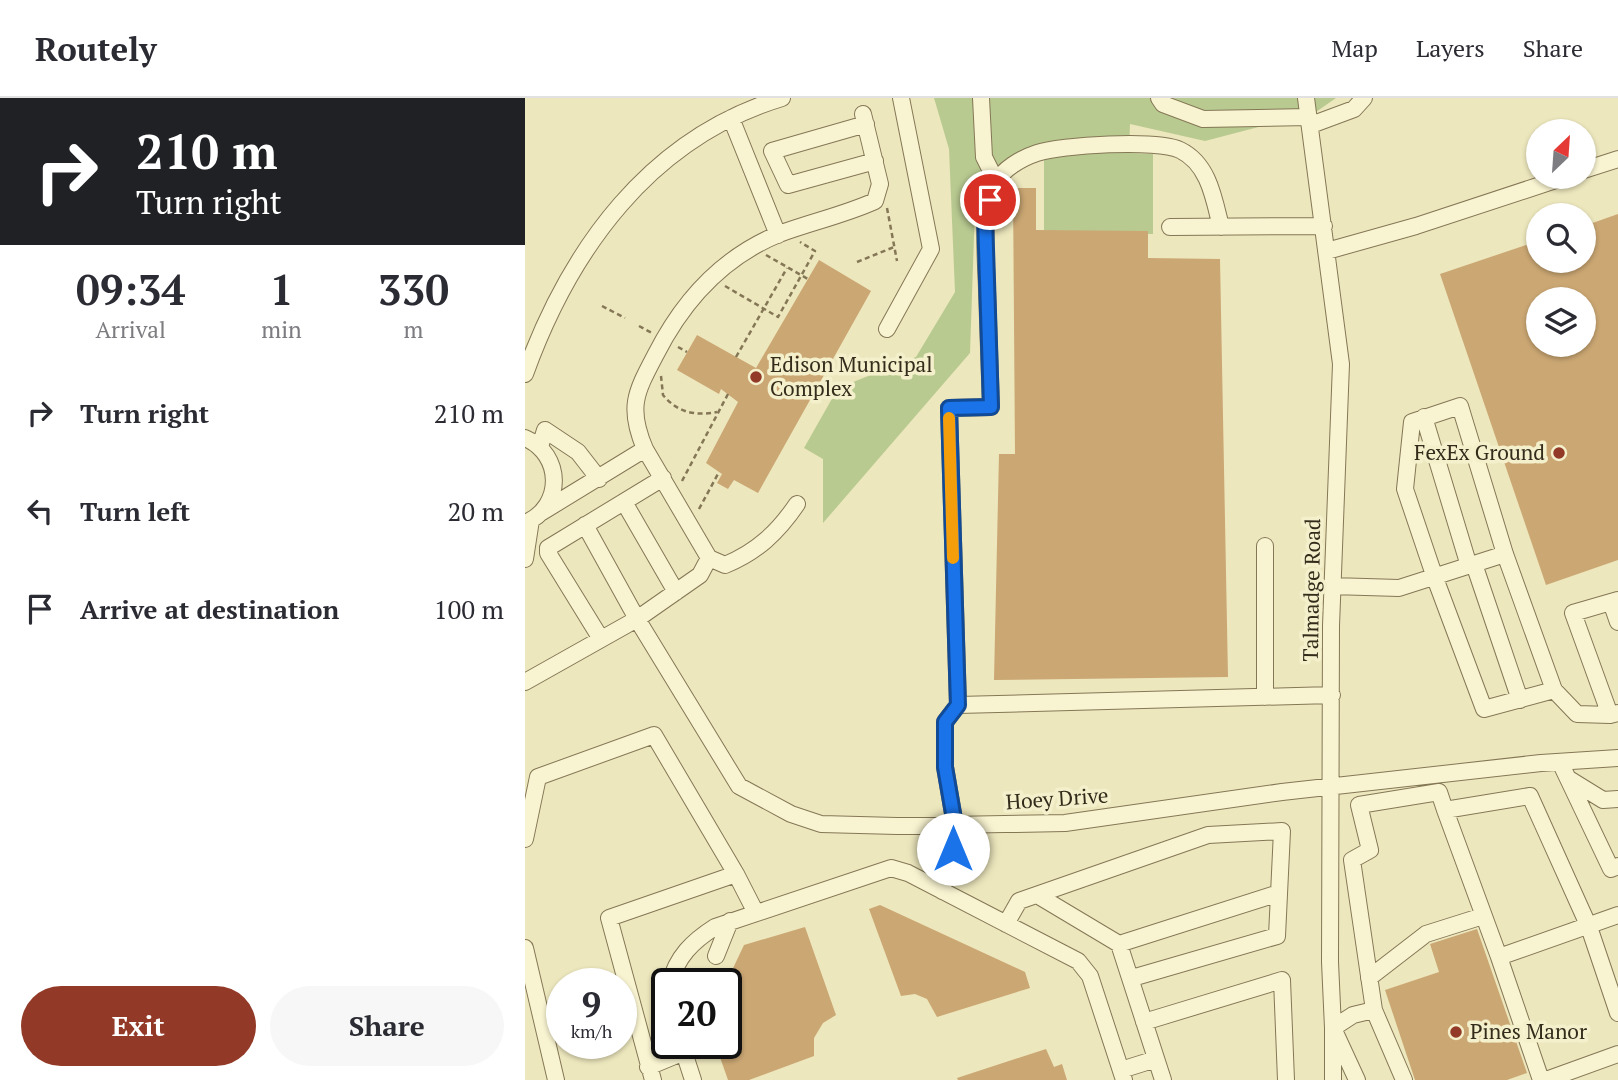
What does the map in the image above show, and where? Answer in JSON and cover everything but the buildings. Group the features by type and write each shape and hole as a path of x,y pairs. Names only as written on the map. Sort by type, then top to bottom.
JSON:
{"street":[{"path":"525,374 561,293 617,206 638,183 684,145 731,118 782,98"},
{"path":"887,329 930,249 901,98"},
{"path":"982,98 984,157 996,181"},
{"path":"1159,98 1163,104 1203,119 1310,121 1354,109 1364,98"},
{"name":"Talmadge Road","path":"1306,98 1342,364 1332,586 1330,962 1333,1028 1357,1080"},
{"path":"731,118 778,235"},
{"path":"797,504 783,525 764,544 740,559 725,565 709,558 645,449 635,426 635,405 639,388 667,332 702,284 720,269 778,235 875,201 880,184 865,119 772,151 788,184 874,161"},
{"path":"942,891 953,849 955,825 945,767 945,722 958,705 949,408 991,407 985,217 996,181 1018,161 1040,152 1157,144 1179,149 1194,160 1209,181 1221,227"},
{"path":"1596,166 1618,159"},
{"path":"1327,251 1416,226 1529,189"},
{"path":"1170,227 1324,226"},
{"path":"1554,690 1484,709 1405,489 1412,422 1460,406 1505,554 1554,690 1577,714 1614,714 1573,613 1615,601 1618,622"},
{"path":"1425,417 1472,565 1520,700"},
{"path":"540,447 545,430 578,452 599,479"},
{"path":"525,438 540,447 551,463 555,477 551,500 533,518 525,559"},
{"path":"533,518 645,449"},
{"path":"601,639 548,553 548,548 663,478"},
{"path":"624,502 676,592"},
{"name":"Hoey Drive","path":"585,525 637,619 739,786 779,809 821,824 1065,823 1282,792 1618,758"},
{"path":"1265,546 1265,697"},
{"path":"1332,586 1399,588 1505,554"},
{"path":"525,682 637,619 700,575 709,558"},
{"path":"958,705 1332,695"},
{"path":"525,839 538,777 654,735 756,913"},
{"path":"1560,762 1611,869 1618,866"},
{"path":"1569,779 1603,800 1618,799"},
{"path":"1404,1080 1374,1010 1352,860 1370,850 1359,805 1439,792 1544,1080 1618,1054"},
{"path":"1445,810 1530,796 1589,927 1618,1013"},
{"path":"1006,924 1019,901 1208,835 1282,831 1277,936 1132,978"},
{"path":"676,968 680,958 697,938 715,927 891,868 908,873 1078,961 1090,976 1123,1075 1156,1059"},
{"path":"669,1059 651,1073 609,918 736,874"},
{"path":"1119,944 1279,893"},
{"path":"1037,895 1119,944 1163,1080"},
{"path":"1499,957 1618,915"},
{"path":"1369,978 1426,934 1483,916"},
{"path":"716,956 730,921"},
{"path":"525,948 556,1080"},
{"path":"1144,1022 1282,980 1286,1080"},
{"path":"1333,1080 1333,1028 1353,1016 1374,1010"},
{"path":"686,1059 693,1080"}],"path":[{"path":"889,218 897,261"},
{"path":"719,283 778,317 815,251 795,239"},
{"path":"857,262 894,247"},
{"path":"764,253 808,279"},
{"path":"736,357 787,268"},
{"path":"602,306 625,318"},
{"path":"639,326 656,335"},
{"path":"672,344 687,352"},
{"path":"659,369 663,395 674,405 693,415 718,412"},
{"path":"680,483 728,394"},
{"path":"697,512 719,472"}],"green space":[{"path":"934,98 1336,98 1316,112 1205,141 1130,124 1129,153 1153,154 1153,234 1044,233 1044,145 975,208 970,353 823,523 823,459 804,448 838,388 916,357 955,292 949,149"}],"slow traffic":[{"path":"949,418 953,558"}],"place":[{"name":"Edison Municipal Complex","path":"756,377"},
{"name":"FexEx Ground","path":"1559,453"},
{"name":"Pines Manor","path":"1456,1032"}],"route":[{"path":"953,849 955,825 945,767 945,722 958,705 949,408 991,407 985,217 990,200"}]}
